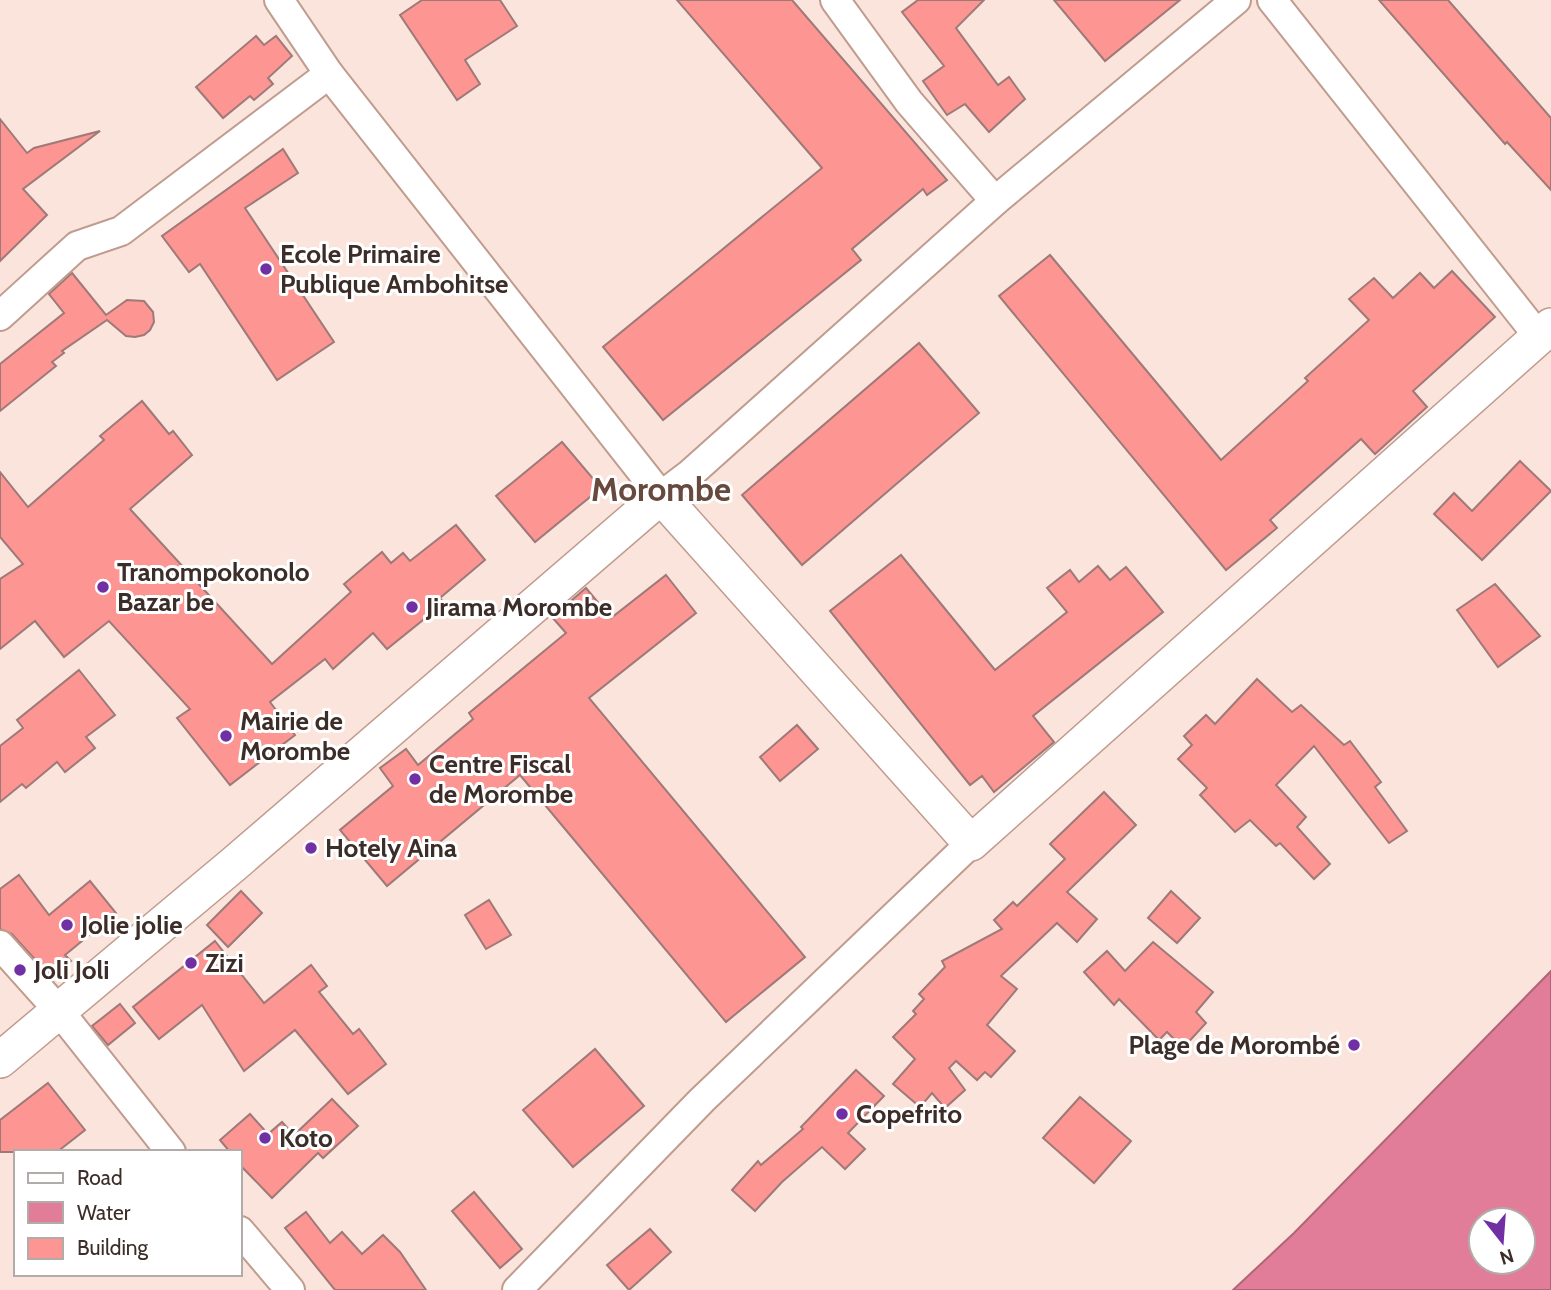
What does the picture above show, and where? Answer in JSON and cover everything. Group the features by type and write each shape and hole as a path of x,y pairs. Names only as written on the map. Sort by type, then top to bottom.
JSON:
{"street":[{"path":"281,0 330,74 661,496 971,843"},
{"path":"835,0 909,102 996,201"},
{"path":"0,1060 60,1012 700,465 996,201 1236,0"},
{"path":"517,1290 702,1100 971,843 1545,332 1272,0"},
{"path":"0,316 77,246 121,231 330,74"},
{"path":"0,945 60,1012 169,1150"},
{"path":"242,1233 290,1290"}],"water":[{"path":"1551,971 1551,1290 1233,1290 1294,1233"}],"building":[{"path":"422,0 500,0 517,26 465,60 480,84 457,100 400,15"},
{"path":"677,0 792,0 947,180 927,195 923,189 852,249 861,260 663,420 603,347 822,168"},
{"path":"918,0 984,0 956,28 998,85 1009,77 1025,99 989,132 965,104 947,115 923,81 944,66 902,12"},
{"path":"1054,0 1180,0 1105,61"},
{"path":"1379,0 1448,0 1551,118 1551,190 1507,142 1505,144"},
{"path":"256,36 264,45 276,36 292,56 268,78 273,84 254,100 250,96 223,118 196,87"},
{"path":"0,119 27,153 34,148 100,131 23,189 47,215 0,261"},
{"path":"283,149 298,173 245,208 334,342 277,380 200,264 189,272 162,236"},
{"path":"1050,255 1221,460 1308,381 1305,378 1369,320 1349,299 1374,278 1393,298 1420,273 1434,288 1452,271 1495,317 1413,391 1427,407 1375,454 1361,439 1270,520 1277,528 1226,570 999,296"},
{"path":"72,273 106,315 127,300 144,301 153,312 154,322 150,330 144,335 126,336 107,320 62,351 64,353 52,362 56,366 0,411 0,364 64,313 49,294"},
{"path":"919,343 979,413 802,565 742,495"},
{"path":"142,401 169,434 173,431 192,455 130,509 272,664 351,592 344,584 382,552 391,563 403,553 410,561 456,525 485,560 440,598 444,603 387,649 373,633 333,669 325,659 270,702 295,735 230,785 177,718 190,709 109,621 64,657 35,621 0,649 0,579 23,564 0,537 0,472 28,507 104,440 100,436"},
{"path":"562,442 601,488 535,542 496,496"},
{"path":"1520,461 1551,491 1482,560 1434,514 1454,493 1472,511"},
{"path":"901,555 995,670 1067,612 1047,588 1070,570 1079,582 1098,566 1110,580 1126,567 1163,612 1033,716 1054,742 994,792 982,776 970,785 830,611"},
{"path":"666,575 696,613 589,698 805,957 726,1022 520,775 387,886 340,830 393,786 380,768 406,749 418,765 473,719 469,713 566,633 552,617 586,588 611,618"},
{"path":"1495,584 1540,636 1498,667 1457,610"},
{"path":"79,670 115,715 86,737 95,748 65,772 57,762 26,788 22,784 0,802 0,746 23,728 17,720"},
{"path":"1257,679 1292,712 1301,705 1344,745 1350,741 1381,782 1375,787 1407,831 1389,843 1314,746 1276,785 1306,817 1297,827 1330,864 1314,879 1280,843 1276,846 1250,820 1235,832 1200,795 1207,788 1178,759 1192,745 1184,736 1206,715 1215,724"},
{"path":"797,725 818,749 780,781 760,757"},
{"path":"1104,792 1136,825 1067,892 1097,919 1077,942 1057,923 1001,976 1017,989 987,1025 1015,1051 991,1077 985,1072 977,1080 956,1061 949,1068 965,1090 945,1108 932,1093 920,1107 893,1084 915,1059 893,1037 916,1014 913,1011 924,999 919,994 945,967 942,961 1002,929 994,920 1013,902 1017,906 1065,859 1050,844"},
{"path":"19,875 49,915 90,881 116,913 65,955 71,961 51,977 12,934 0,929 0,889"},
{"path":"241,891 262,913 228,947 207,925"},
{"path":"1171,891 1200,918 1177,943 1148,918"},
{"path":"489,900 511,935 486,949 465,915"},
{"path":"215,941 264,1003 311,965 327,986 319,992 353,1034 359,1029 386,1064 348,1094 295,1030 244,1071 202,1005 159,1039 133,1007"},
{"path":"1153,942 1213,992 1196,1012 1206,1023 1183,1048 1167,1032 1159,1040 1119,999 1114,1005 1084,972 1107,951 1125,971"},
{"path":"120,1004 135,1023 108,1045 92,1026"},
{"path":"595,1049 644,1106 573,1167 523,1110"},
{"path":"856,1070 884,1096 848,1133 865,1149 845,1169 822,1147 782,1182 755,1211 732,1190 758,1161 761,1165 803,1129 801,1127"},
{"path":"48,1083 85,1130 60,1150 0,1152 0,1120"},
{"path":"1080,1097 1131,1141 1094,1183 1043,1138"},
{"path":"332,1099 358,1126 323,1158 318,1153 272,1198 242,1167 242,1150 228,1150 220,1140 250,1114 268,1134 282,1122 294,1135"},
{"path":"474,1192 522,1249 500,1268 452,1211"},
{"path":"306,1212 330,1243 342,1232 362,1254 383,1235 400,1252 426,1290 335,1290 285,1228"},
{"path":"650,1229 671,1252 629,1290 607,1265"}],"place":[{"name":"Ecole Primaire Publique Ambohitse","path":"266,269"},
{"name":"Tranompokonolo Bazar be","path":"103,587"},
{"name":"Jirama Morombe","path":"412,607"},
{"name":"Mairie de Morombe","path":"226,736"},
{"name":"Centre Fiscal de Morombe","path":"415,779"},
{"name":"Hotely Aina","path":"311,848"},
{"name":"Jolie jolie","path":"67,925"},
{"name":"Zizi","path":"191,963"},
{"name":"Joli Joli","path":"20,970"},
{"name":"Plage de Morombé","path":"1354,1045"},
{"name":"Copefrito","path":"842,1114"},
{"name":"Koto","path":"265,1138"}],"district":[{"name":"Morombe","path":"661,489"}]}
